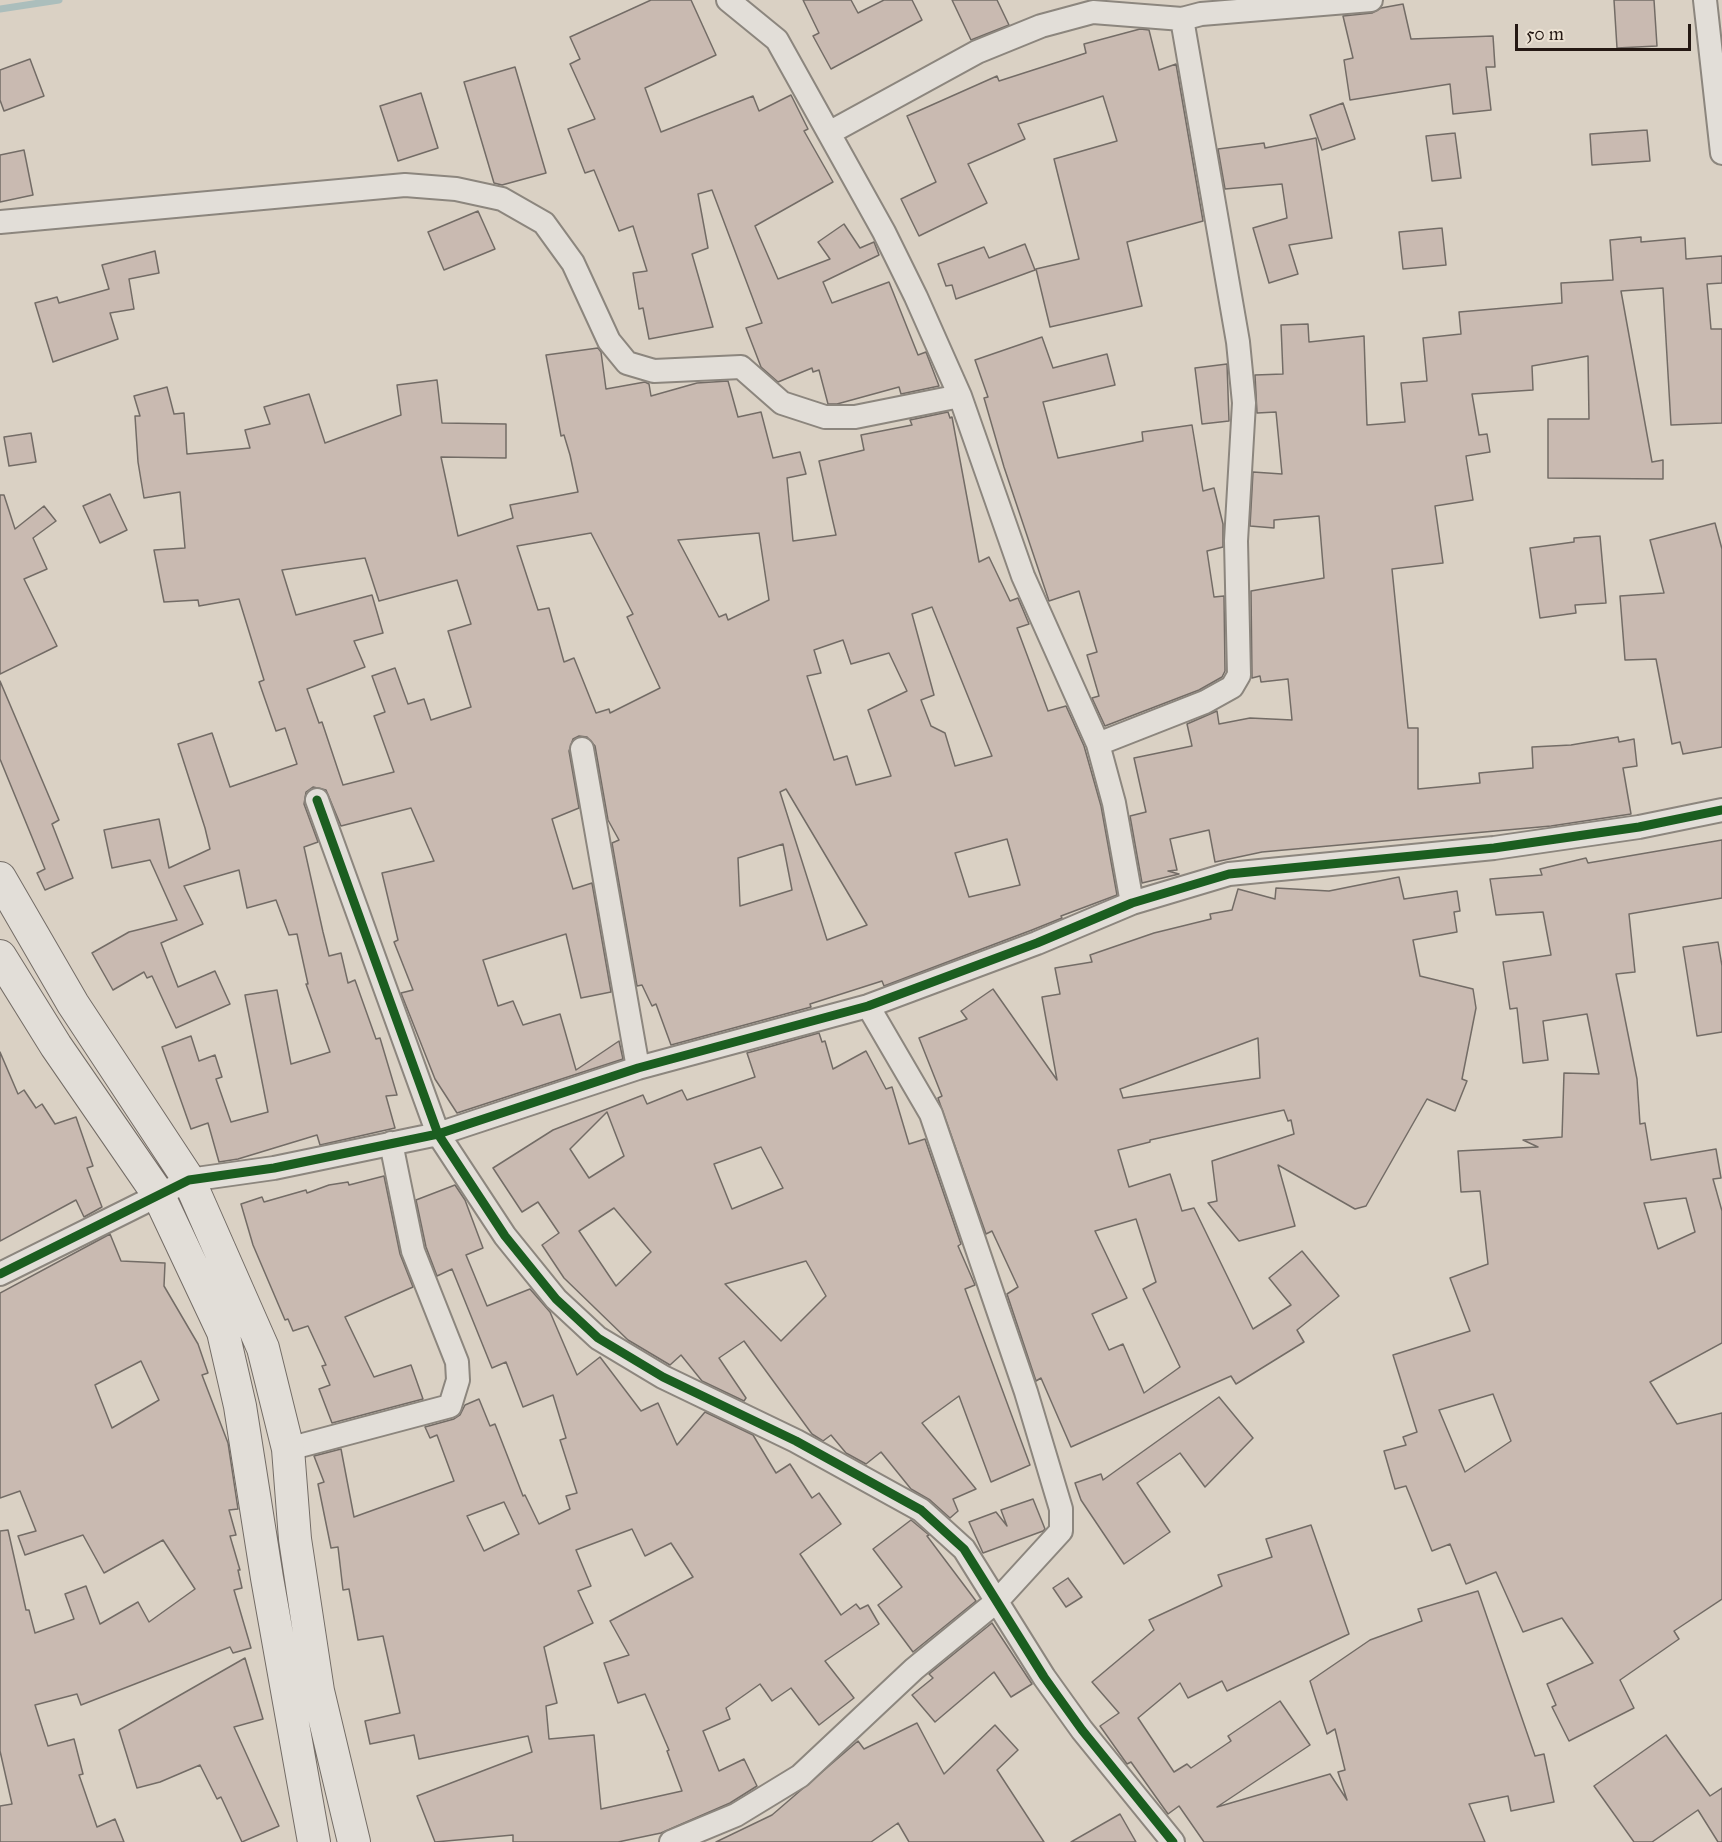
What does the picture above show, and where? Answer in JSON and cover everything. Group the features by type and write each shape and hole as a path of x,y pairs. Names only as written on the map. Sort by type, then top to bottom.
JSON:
{"main road":[{"path":"0,878 73,1004 189,1180 263,1348 288,1449 295,1539 318,1691 354,1842"},
{"path":"0,956 62,1055 158,1194 223,1332 240,1406 267,1578 314,1842"}],"street":[{"path":"728,0 777,40 888,241 960,396 1023,576 1098,744 1114,803 1132,903"},
{"path":"829,133 977,52 1041,26 1093,12 1182,19 1201,14 1371,0"},
{"path":"1705,0 1722,153"},
{"path":"1098,744 1205,702 1232,687 1239,675 1236,541 1244,403 1238,342 1182,19"},
{"path":"0,222 405,185 456,189 502,199 544,223 573,263 609,341 627,363 654,371 741,367 782,403 825,417 855,417 960,396"},
{"path":"582,749 639,1068"},
{"path":"317,800 438,1134 505,1236 556,1299 598,1338 663,1377 796,1441 921,1510 964,1549 1044,1677 1082,1730 1173,1842"},
{"path":"0,1274 189,1180 274,1168 438,1134 639,1068 868,1006 1037,944 1132,903 1229,874 1494,848 1640,827 1722,810"},
{"path":"671,1842 736,1815 800,1776 914,1669 997,1601 1061,1531 1061,1509 1026,1392 931,1114 868,1006"},
{"path":"288,1449 450,1406 458,1380 457,1362 413,1251 391,1143"}],"building":[{"path":"651,0 691,0 716,55 645,88 661,132 753,96 759,111 791,95 808,129 804,131 833,182 755,226 778,279 830,259 818,242 844,224 860,248 874,242 879,255 823,282 832,303 889,282 918,355 926,352 939,386 901,394 899,387 837,404 828,404 819,370 813,372 812,368 778,382 761,367 746,328 762,323 712,190 698,194 708,248 692,254 713,327 649,339 643,308 639,309 633,273 647,271 633,226 619,231 594,170 585,173 568,129 595,119 570,64 580,59 570,37"},
{"path":"803,0 851,0 858,13 884,0 912,0 922,20 831,69 813,36 819,33"},
{"path":"952,0 997,0 1009,25 971,40"},
{"path":"1614,0 1654,0 1657,46 1617,48"},
{"path":"1403,4 1411,39 1493,36 1495,67 1486,67 1491,110 1453,114 1450,84 1350,100 1344,60 1353,58 1343,16 1372,13 1381,8"},
{"path":"1140,29 1149,30 1159,70 1176,64 1203,221 1127,242 1142,306 1050,327 1036,269 1079,259 1054,159 1117,141 1103,96 1018,124 1025,139 968,164 987,203 919,236 901,199 936,182 907,116 997,76 999,81 1086,53 1084,44"},
{"path":"30,59 44,96 4,111 0,100 0,70"},
{"path":"515,67 546,173 502,185 494,183 464,82"},
{"path":"421,93 438,148 398,161 380,106"},
{"path":"1343,103 1355,139 1322,150 1310,115"},
{"path":"1647,130 1650,161 1592,165 1590,134"},
{"path":"1455,133 1461,178 1432,181 1426,136"},
{"path":"1316,138 1332,238 1289,245 1298,274 1269,283 1253,228 1287,218 1282,184 1225,189 1218,149 1264,143 1265,148"},
{"path":"24,150 33,195 0,202 0,155"},
{"path":"478,211 495,249 444,270 428,232"},
{"path":"1442,228 1446,265 1403,269 1399,232"},
{"path":"1641,237 1641,242 1685,238 1686,259 1722,256 1722,283 1707,284 1711,329 1722,329 1722,423 1671,425 1663,288 1621,291 1652,462 1663,460 1663,479 1548,478 1548,419 1589,419 1588,356 1532,366 1533,390 1472,394 1479,435 1487,434 1490,452 1466,456 1473,500 1435,506 1443,563 1392,569 1408,728 1418,728 1418,789 1480,783 1479,773 1533,768 1532,747 1571,745 1618,737 1619,742 1634,739 1637,766 1623,768 1631,814 1551,826 1262,852 1215,862 1209,830 1170,839 1177,870 1168,871 1179,874 1142,883 1130,816 1146,812 1134,758 1192,746 1187,724 1217,711 1219,724 1250,718 1292,720 1288,679 1261,682 1260,676 1252,678 1251,591 1324,578 1319,516 1274,520 1274,528 1250,526 1253,472 1282,474 1276,412 1257,413 1255,375 1283,374 1281,325 1308,324 1309,342 1364,336 1367,425 1405,422 1401,383 1427,381 1423,338 1461,334 1459,312 1562,303 1561,283 1613,280 1610,240"},
{"path":"1025,244 1035,270 956,299 952,285 946,286 938,264 984,247 989,258"},
{"path":"155,251 159,273 129,279 134,309 110,313 118,339 53,362 35,303 57,297 59,303 109,289 102,265"},
{"path":"1042,337 1053,368 1107,354 1115,385 1043,402 1058,458 1143,441 1142,432 1192,425 1203,491 1214,488 1223,524 1223,547 1207,551 1214,597 1224,596 1225,671 1222,677 1199,690 1105,726 1092,698 1099,696 1087,655 1097,652 1079,591 1049,601 1004,467 984,398 988,397 975,360"},
{"path":"598,348 601,352 606,389 645,382 649,384 651,396 697,383 728,381 738,417 761,412 773,458 800,452 806,474 787,478 793,541 836,535 819,461 864,450 861,435 912,425 910,420 948,412 950,418 952,417 979,562 989,557 1010,601 1018,598 1029,624 1017,628 1048,711 1066,706 1084,746 1101,806 1117,895 884,986 882,981 810,1004 811,1007 671,1045 656,1004 652,1006 642,985 637,986 612,843 619,840 608,820 595,746 587,737 579,736 573,739 569,751 579,808 552,819 573,889 592,883 611,992 581,998 566,934 483,960 498,1006 513,1001 523,1025 560,1014 576,1070 619,1041 623,1059 457,1113 435,1079 401,993 413,990 394,942 398,940 382,873 434,861 411,808 341,826 326,790 313,787 306,792 304,804 318,842 304,847 323,932 329,956 341,953 348,983 355,980 376,1039 380,1038 397,1095 386,1096 395,1128 320,1145 317,1135 238,1159 219,1162 208,1123 191,1129 162,1047 191,1036 199,1061 215,1055 222,1077 216,1079 231,1122 268,1112 245,995 277,990 291,1064 330,1052 306,984 308,984 297,934 289,935 276,900 247,908 239,870 184,886 203,924 161,943 178,987 215,971 230,1004 176,1028 152,976 147,978 144,972 113,990 92,953 129,932 177,920 150,860 112,868 104,830 159,819 169,868 210,849 178,744 212,733 230,787 297,764 285,728 276,731 259,682 264,680 239,599 199,606 198,600 164,602 154,550 185,548 180,492 144,498 138,462 135,416 140,416 134,396 167,387 174,414 184,413 187,454 250,448 245,430 270,424 264,407 309,394 325,443 401,415 397,385 437,380 442,423 506,424 506,458 441,457 458,536 513,518 510,505 578,492 564,435 561,436 546,355","holes":["591,533 633,614 627,617 660,688 610,713 609,709 596,713 574,658 564,662 549,608 538,610 517,546","759,533 769,600 728,620 726,614 719,617 678,540","365,558 379,601 457,580 471,624 448,631 471,707 431,720 424,699 408,704 395,668 372,676 385,712 374,716 394,772 343,785 322,722 319,723 307,689 365,667 354,641 383,633 372,595 296,615 282,570","932,607 992,756 955,766 945,733 931,726 921,700 934,695 912,614","843,640 851,664 889,653 907,691 868,710 891,776 856,785 847,756 834,760 807,676 821,673 814,650","786,789 867,925 827,940 780,792","1007,839 1020,885 969,897 955,853","783,844 792,890 740,906 738,858"]},
{"path":"1227,364 1229,421 1202,424 1195,368"},
{"path":"31,433 36,462 9,466 4,437"},
{"path":"110,494 127,530 100,543 83,506"},
{"path":"0,495 4,495 15,529 44,506 56,521 33,538 47,569 24,579 57,646 0,674"},
{"path":"1715,523 1722,549 1722,747 1683,754 1680,742 1672,744 1656,659 1625,660 1620,596 1664,593 1650,540"},
{"path":"1600,536 1606,603 1575,605 1576,613 1540,618 1530,548 1574,542 1574,538"},
{"path":"0,681 59,820 52,824 73,878 45,890 37,873 45,869 0,759"},
{"path":"1722,840 1722,898 1629,914 1635,972 1616,974 1637,1079 1640,1124 1645,1123 1651,1160 1716,1149 1721,1178 1713,1179 1722,1211 1722,1343 1650,1382 1677,1424 1722,1413 1722,1599 1674,1631 1679,1639 1620,1680 1634,1708 1569,1741 1552,1707 1556,1705 1547,1684 1593,1663 1562,1618 1523,1632 1496,1572 1466,1584 1450,1544 1432,1551 1406,1486 1395,1489 1384,1451 1406,1445 1403,1437 1417,1432 1393,1355 1470,1331 1450,1278 1488,1264 1480,1191 1461,1192 1458,1151 1538,1147 1523,1140 1562,1137 1564,1073 1599,1074 1587,1014 1543,1021 1548,1060 1523,1063 1517,1008 1510,1009 1503,962 1551,955 1543,912 1496,915 1490,879 1542,875 1540,869 1586,858 1588,863","holes":["1686,1198 1695,1232 1658,1249 1644,1203","1493,1394 1511,1441 1465,1472 1439,1410"]},
{"path":"1399,877 1404,899 1457,891 1460,911 1454,912 1457,932 1413,940 1420,976 1473,989 1476,1008 1462,1079 1467,1081 1455,1111 1427,1099 1366,1206 1355,1209 1278,1165 1295,1226 1239,1241 1208,1203 1217,1201 1212,1161 1294,1134 1291,1120 1288,1121 1284,1110 1150,1140 1150,1142 1118,1150 1129,1187 1170,1174 1182,1211 1194,1208 1253,1329 1291,1305 1269,1278 1302,1251 1339,1296 1297,1330 1304,1342 1236,1384 1231,1376 1071,1447 1041,1378 1036,1381 1007,1294 1018,1287 992,1231 986,1234 938,1098 942,1096 919,1038 967,1019 961,1011 993,989 1057,1080 1042,997 1060,994 1055,968 1092,962 1090,955 1154,933 1211,919 1210,914 1232,910 1238,889 1275,899 1276,888 1329,891","holes":["1258,1038 1260,1078 1123,1098 1120,1089","1136,1219 1156,1282 1143,1289 1180,1367 1144,1393 1123,1344 1109,1350 1092,1314 1127,1298 1095,1231"]},
{"path":"1718,942 1722,966 1722,1032 1697,1036 1683,947"},
{"path":"819,1033 822,1042 825,1041 833,1069 866,1051 886,1089 892,1087 909,1144 925,1139 961,1244 958,1246 975,1285 965,1289 1030,1465 991,1482 959,1396 922,1423 976,1489 953,1499 958,1511 950,1518 930,1500 911,1489 881,1452 866,1464 846,1453 831,1435 823,1441 812,1434 744,1341 719,1358 746,1398 744,1401 702,1381 681,1355 670,1365 628,1340 564,1278 542,1245 559,1233 538,1202 522,1212 493,1168 553,1130 643,1095 647,1104 682,1090 687,1100 755,1077 747,1053","holes":["607,1112 624,1156 589,1178 570,1149","761,1147 783,1188 732,1209 714,1164","614,1208 651,1252 616,1286 579,1231","806,1261 826,1296 781,1341 725,1284"]},
{"path":"0,1052 18,1094 24,1090 36,1108 42,1104 55,1124 76,1117 93,1166 87,1168 102,1207 84,1217 76,1200 0,1241"},
{"path":"384,1176 400,1254 413,1287 345,1317 374,1377 411,1365 423,1399 332,1423 319,1389 330,1385 322,1366 326,1365 308,1326 293,1331 288,1319 285,1320 253,1245 241,1204 262,1197 264,1202 306,1190 307,1193 329,1185 348,1182 349,1185"},
{"path":"455,1185 465,1200 483,1248 466,1255 487,1306 530,1289 550,1312 577,1375 600,1357 641,1411 658,1403 677,1445 705,1412 753,1435 776,1473 790,1464 812,1498 819,1493 841,1524 800,1554 841,1615 856,1604 860,1609 868,1605 879,1624 825,1661 854,1698 819,1725 791,1688 772,1701 760,1684 726,1708 730,1719 703,1731 719,1771 744,1759 757,1786 730,1803 661,1833 618,1842 513,1842 513,1835 435,1842 417,1796 532,1752 528,1736 419,1759 414,1735 370,1744 365,1721 400,1713 383,1636 358,1640 349,1589 343,1590 338,1547 331,1548 318,1484 324,1482 314,1456 341,1449 354,1517 454,1481 437,1435 430,1438 425,1427 454,1419 460,1415 465,1405 479,1399 490,1426 495,1424 523,1496 525,1495 539,1524 570,1509 566,1496 577,1493 560,1440 566,1438 553,1395 523,1407 506,1362 492,1368 452,1269 437,1276 426,1247 416,1200","holes":["504,1502 519,1534 484,1551 467,1516","632,1529 645,1556 671,1543 693,1577 610,1621 629,1655 604,1663 618,1703 645,1694 669,1750 667,1751 682,1791 601,1809 594,1735 549,1739 546,1706 557,1703 544,1647 593,1623 578,1591 591,1586 576,1550"]},
{"path":"110,1234 121,1261 165,1263 164,1286 198,1344 208,1373 202,1375 228,1443 238,1509 229,1510 236,1535 230,1536 240,1570 238,1570 242,1588 234,1590 251,1648 233,1653 230,1647 81,1705 77,1694 35,1705 48,1746 74,1739 83,1774 79,1775 97,1827 115,1819 124,1842 0,1842 0,1806 12,1804 0,1751 0,1531 8,1530 26,1610 29,1610 35,1633 74,1619 65,1594 86,1586 100,1624 138,1602 149,1622 195,1589 163,1540 104,1573 83,1535 25,1555 18,1536 36,1531 20,1491 0,1498 0,1293","holes":["141,1361 159,1400 112,1428 95,1385"]},
{"path":"1219,1397 1253,1438 1205,1487 1180,1453 1137,1483 1170,1532 1124,1564 1081,1500 1075,1483 1101,1474 1103,1480"},
{"path":"1033,1499 1045,1529 983,1553 969,1522 996,1512 1007,1526 1001,1510"},
{"path":"911,1520 929,1535 927,1536 976,1601 913,1652 878,1605 902,1587 873,1549"},
{"path":"1311,1525 1349,1634 1227,1691 1222,1681 1188,1698 1180,1683 1138,1718 1174,1772 1187,1764 1191,1768 1231,1741 1228,1736 1280,1701 1310,1745 1217,1807 1330,1774 1347,1800 1338,1772 1345,1770 1335,1729 1327,1734 1310,1681 1370,1640 1422,1621 1418,1609 1478,1591 1535,1756 1544,1754 1554,1802 1511,1811 1508,1796 1469,1804 1485,1842 1204,1842 1179,1806 1168,1814 1131,1762 1127,1764 1100,1726 1119,1713 1092,1682 1154,1630 1149,1620 1222,1586 1218,1575 1272,1557 1266,1539"},
{"path":"1068,1578 1082,1597 1066,1607 1053,1588"},
{"path":"992,1623 1032,1684 1011,1697 994,1672 935,1722 912,1695 933,1678 929,1674"},
{"path":"245,1658 263,1719 234,1727 279,1826 242,1842 221,1797 217,1799 200,1765 160,1782 137,1788 119,1730"},
{"path":"917,1723 944,1774 995,1725 1018,1750 997,1770 1044,1842 909,1842 898,1823 871,1842 716,1842 772,1815 858,1741 864,1749"},
{"path":"1666,1735 1710,1796 1722,1788 1722,1842 1718,1842 1698,1810 1652,1842 1634,1842 1594,1786"},
{"path":"1120,1814 1136,1842 1071,1842"}],"waterway":[{"path":"0,9 59,0"}],"cycle path":[{"path":"317,800 438,1134 505,1236 556,1299 598,1338 663,1377 796,1441 921,1510 964,1549 1044,1677 1082,1730 1173,1842"},
{"path":"0,1274 189,1180 274,1168 438,1134 638,1068 868,1006 1037,943 1132,903 1229,874 1494,848 1639,827 1722,810"}]}
